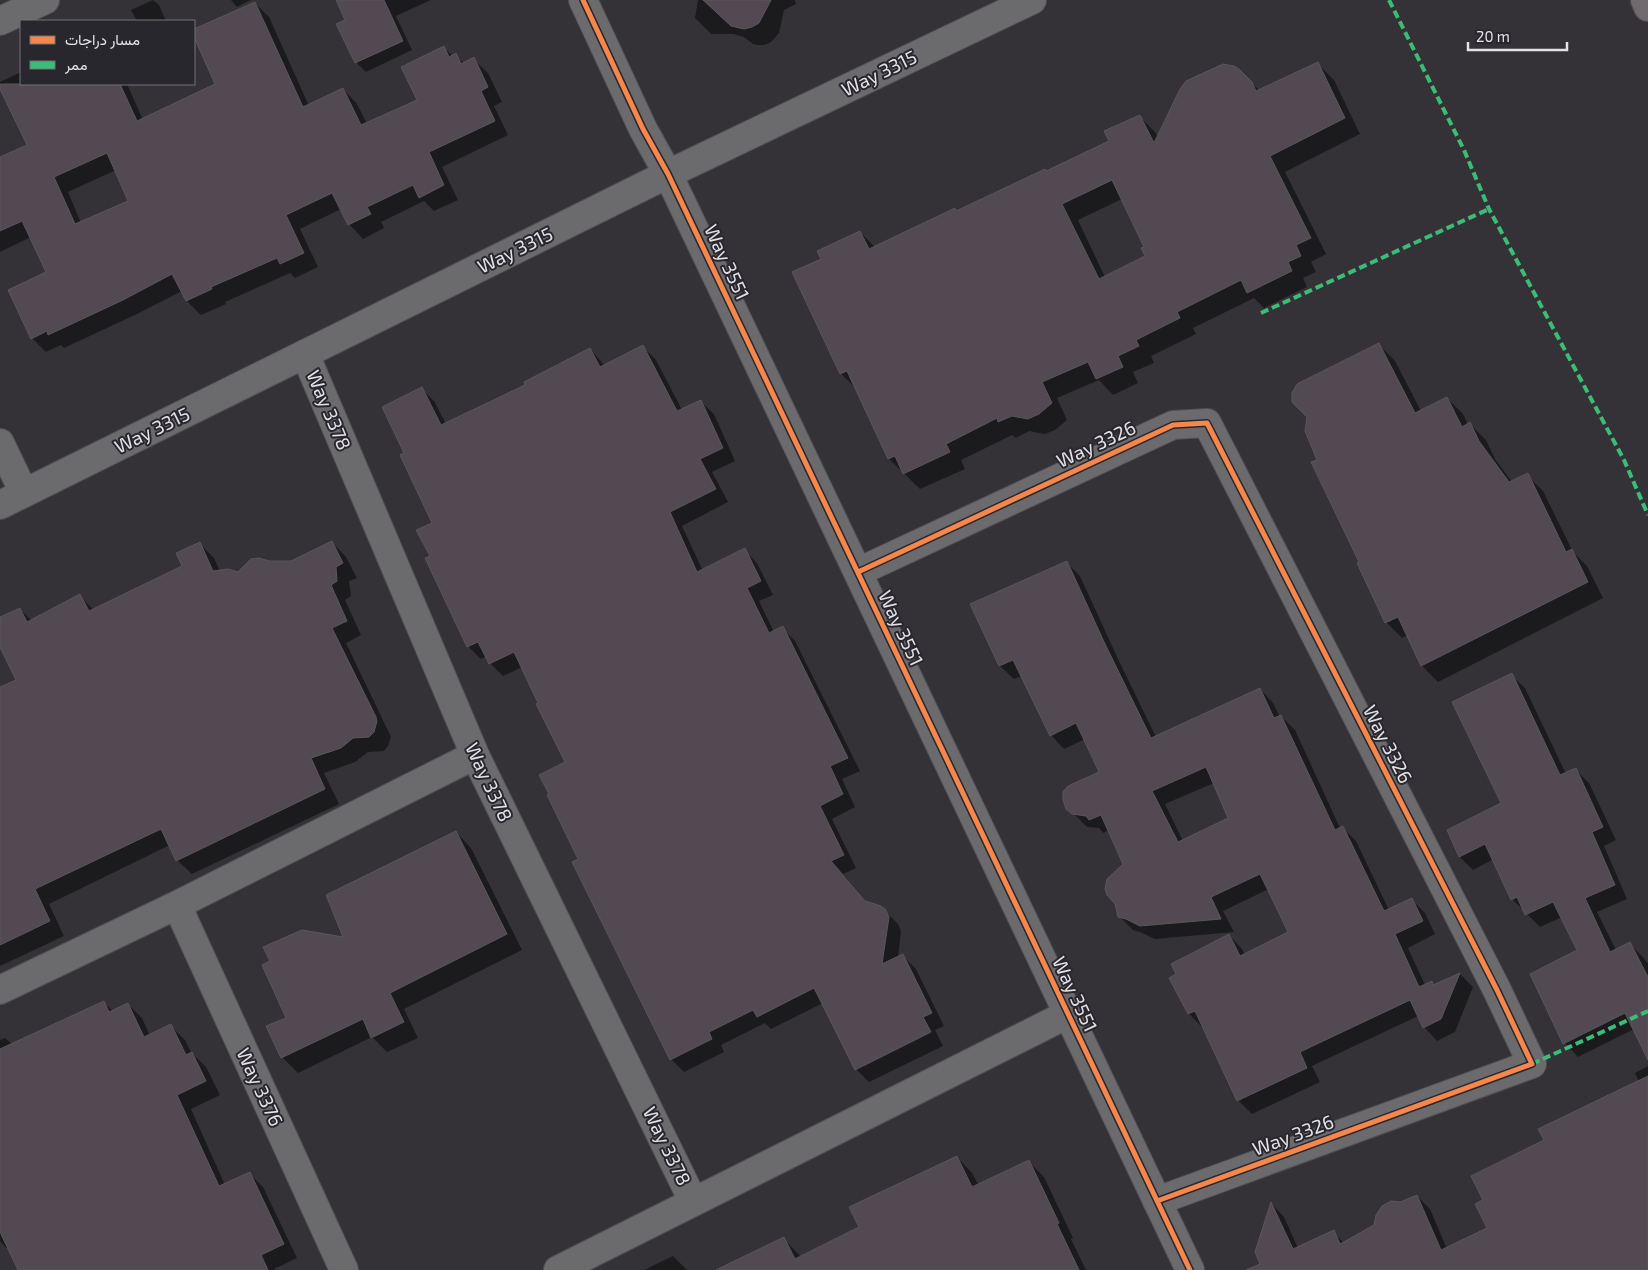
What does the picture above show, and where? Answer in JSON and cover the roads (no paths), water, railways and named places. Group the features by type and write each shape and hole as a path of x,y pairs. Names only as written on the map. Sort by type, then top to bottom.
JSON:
{"main road":[{"path":"1645,0 1648,7"}],"street":[{"path":"0,21 45,0"},
{"name":"Way 3551","path":"583,0 643,129 668,174 1190,1270"},
{"name":"Way 3315","path":"0,505 668,174 1032,0"},
{"name":"Way 3378","path":"306,354 475,755 694,1201"},
{"name":"Way 3326","path":"858,572 1173,425 1207,423 1497,990 1532,1064 1157,1201"},
{"path":"0,443 24,493"},
{"path":"0,990 177,905 475,755"},
{"name":"Way 3376","path":"177,905 344,1270"},
{"name":"Way 3378","path":"558,1270 1068,1014"}]}
